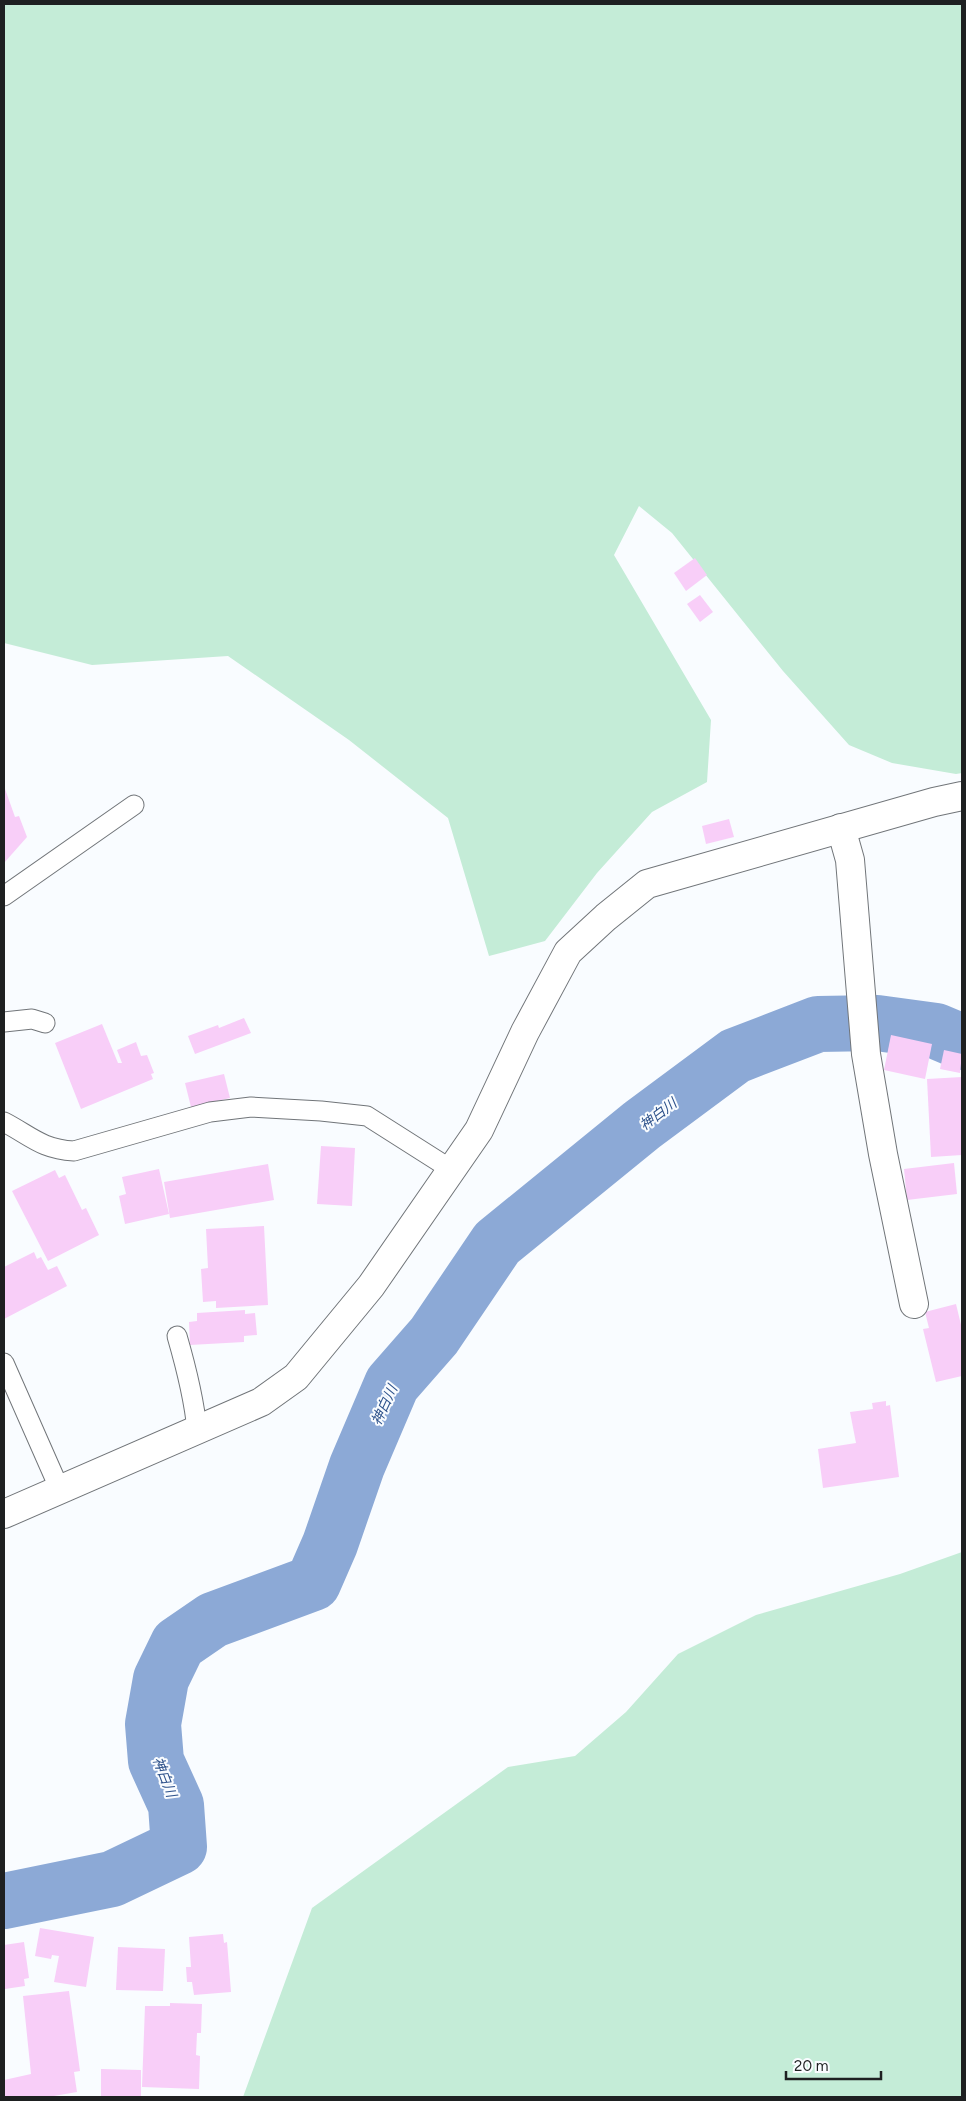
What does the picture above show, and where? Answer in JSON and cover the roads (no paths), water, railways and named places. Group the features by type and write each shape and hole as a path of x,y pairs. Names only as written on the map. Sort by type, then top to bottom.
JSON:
{"street":[{"path":"4,1514 260,1402 296,1377 371,1286 479,1130 525,1032 568,952 606,917 647,884 934,802 962,796"},
{"path":"841,828 850,860 866,1054 914,1304"}],"lane":[{"path":"4,896 134,805"},
{"path":"4,1022 32,1019 46,1024"},
{"path":"4,1122 30,1139 56,1150 74,1151 210,1112 251,1107 321,1111 366,1116 452,1170"},
{"path":"177,1336 189,1376 197,1430"},
{"path":"4,1363 60,1490"}],"waterway":[{"name":"神白川","path":"4,1901 112,1879 179,1847 176,1805 156,1761 153,1724 161,1679 178,1644 213,1620 313,1583 330,1544 357,1466 392,1384 434,1336 497,1243 642,1125 735,1056 818,1024 877,1023 936,1031 962,1042"}]}
